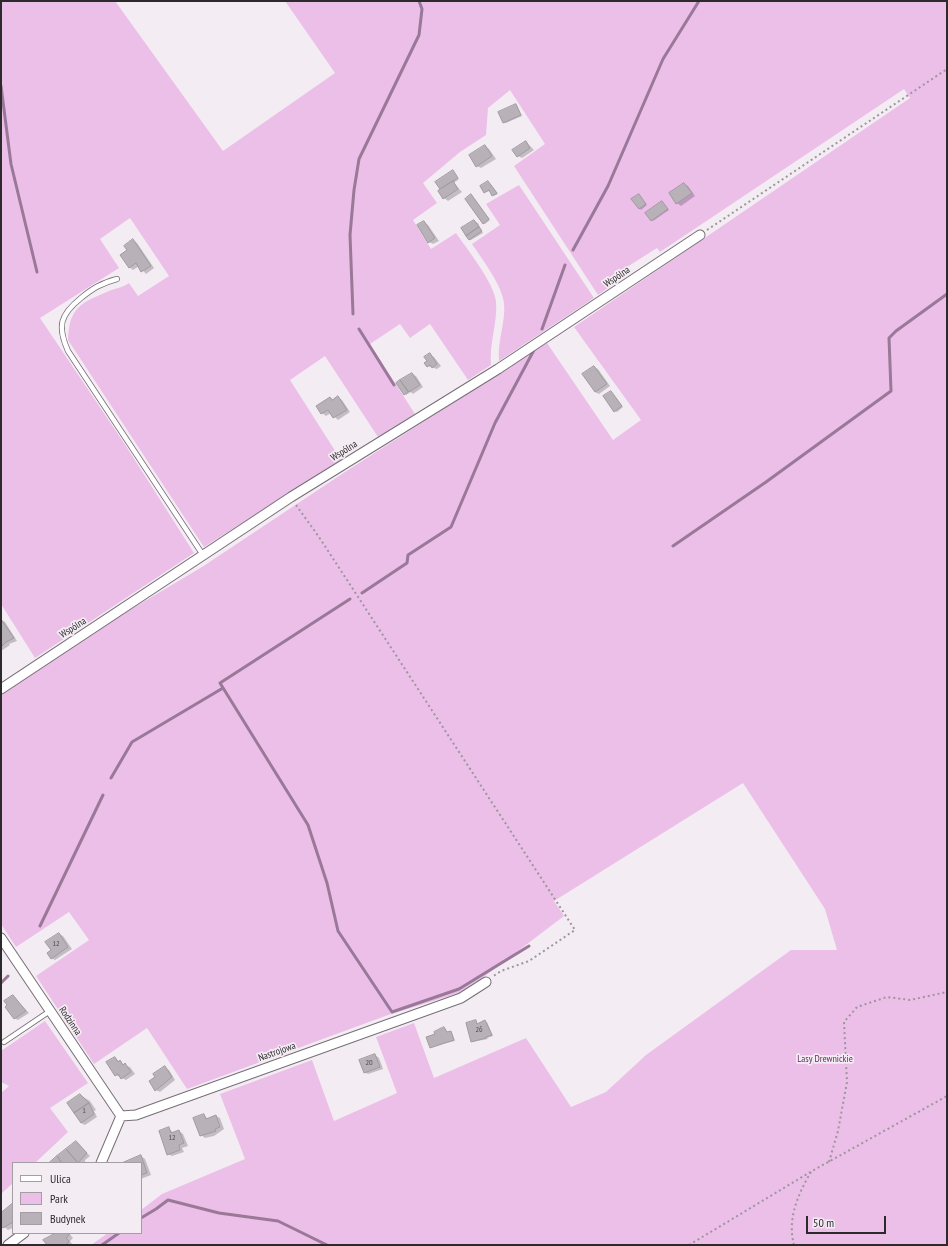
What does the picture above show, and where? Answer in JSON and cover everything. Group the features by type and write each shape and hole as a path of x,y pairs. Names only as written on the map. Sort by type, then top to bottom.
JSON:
{"street":[{"name":"Wspólna","path":"1,689 291,497 498,369 700,235"},
{"name":"Rodzinna","path":"1,938 121,1116"},
{"name":"Nastrojowa","path":"121,1116 136,1115 405,1019 461,998 486,982"},
{"path":"100,1162 121,1116"},
{"path":"8,1245 23,1234"}],"lane":[{"path":"117,279 94,288 65,312 61,328 63,339 68,351 203,556"},
{"path":"4,1042 50,1011"}],"path":[{"path":"700,235 947,69"},
{"path":"291,497 319,537 574,930 529,961 501,971 486,982"},
{"path":"829,1162 838,1131 847,1082 844,1022 857,1007 887,997 910,1000 947,992"},
{"path":"689,1245 812,1171 947,1096"},
{"path":"794,1245 791,1234 794,1212 800,1190 812,1171"}],"green space":[{"name":"Lasy Drewnickie","path":"1,1 115,1 223,151 335,73 285,1 947,1 947,1245 91,1245 107,1234 142,1234 142,1209 162,1194 245,1159 220,1094 312,1060 334,1121 397,1093 376,1037 414,1023 434,1078 526,1038 571,1107 606,1092 646,1055 791,950 837,950 825,909 743,783 554,901 564,916 485,976 459,993 388,1015 187,1089 147,1028 94,1064 36,976 89,940 69,912 16,947 1,924 1,694 123,614 202,567 348,470 547,343 613,440 641,420 574,327 910,98 904,89 660,252 657,248 627,267 630,272 598,295 514,166 545,144 510,90 488,108 486,135 460,152 423,183 437,203 413,220 431,249 456,233 490,285 496,301 496,316 491,349 491,365 468,380 430,324 410,338 400,324 370,344 415,414 378,437 325,356 290,380 341,460 204,547 68,340 71,320 74,313 84,303 99,295 129,283 138,296 169,276 130,218 100,239 119,268 40,318 124,443 194,553 35,658 1,604"},
{"path":"519,185 594,298 499,361 499,346 504,317 504,303 500,288 472,244 500,225 486,204"},
{"path":"45,1021 88,1083 50,1108 68,1132 36,1162 12,1162 12,1184 1,1194 1,1093 9,1086 1,1082 1,1051"}],"building":[{"path":"516,104 521,115 503,123 498,112"},
{"path":"526,141 530,148 517,157 512,150"},
{"path":"485,145 492,156 476,167 469,155"},
{"path":"453,170 458,178 440,189 435,182"},
{"path":"453,181 458,189 443,199 438,191"},
{"path":"488,181 497,193 492,196 489,190 484,193 480,186"},
{"path":"684,183 692,193 676,204 669,193"},
{"path":"471,194 489,219 483,224 465,199"},
{"path":"639,194 646,204 639,209 631,199"},
{"path":"662,201 668,209 651,221 645,213"},
{"path":"474,220 479,227 466,236 461,228"},
{"path":"424,221 435,238 428,243 417,225"},
{"path":"479,227 482,231 469,240 466,236"},
{"path":"133,239 151,266 141,272 136,263 129,268 120,255 127,250 124,246"},
{"path":"430,353 437,364 432,368 430,365 427,367 424,363 427,361 424,357"},
{"path":"594,366 607,384 595,392 582,374"},
{"path":"412,373 420,385 409,392 400,380"},
{"path":"400,380 408,392 404,395 396,383"},
{"path":"611,391 622,406 614,412 603,396"},
{"path":"338,396 347,410 333,418 328,410 321,414 316,406 330,397 332,400"},
{"path":"1,619 14,638 2,646"},
{"path":"59,933 68,947 51,959 47,953 51,950 45,942"},
{"path":"13,995 26,1011 14,1019 5,1007 7,1005 4,1001"},
{"path":"476,1020 477,1024 485,1020 492,1035 471,1042 466,1023"},
{"path":"444,1027 447,1032 451,1031 454,1040 430,1048 426,1037 435,1034 434,1032"},
{"path":"375,1054 380,1067 364,1073 359,1060"},
{"path":"115,1057 118,1062 120,1060 123,1065 125,1063 131,1072 121,1079 118,1074 115,1076 106,1062"},
{"path":"165,1066 172,1077 155,1091 149,1081 155,1077 153,1074"},
{"path":"80,1094 89,1103 74,1113 67,1103"},
{"path":"89,1103 94,1114 81,1123 74,1113"},
{"path":"204,1114 206,1119 216,1115 220,1127 215,1129 216,1131 200,1136 193,1118"},
{"path":"169,1127 171,1133 179,1130 184,1143 179,1145 180,1150 167,1155 159,1131"},
{"path":"76,1141 87,1153 77,1162 66,1149"},
{"path":"66,1149 77,1162 61,1162 57,1156"},
{"path":"141,1155 147,1173 142,1175 142,1162 124,1162"},
{"path":"57,1156 61,1162 50,1162"},
{"path":"12,1204 12,1223 3,1228 1,1225 1,1213"},
{"path":"54,1234 69,1235 66,1238 69,1241 65,1245 47,1245 43,1240"}],"waterway":[{"path":"353,314 350,235 354,190 359,159 419,35 422,9 419,1"},
{"path":"573,250 608,186 663,59 699,1"},
{"path":"1,86 11,164 37,272"},
{"path":"542,329 565,265"},
{"path":"673,546 766,482 891,391 889,338 896,331 947,294"},
{"path":"359,329 394,385"},
{"path":"362,593 407,563 408,555 451,527 495,423 534,350"},
{"path":"350,599 220,683 308,825 327,883 338,931 392,1012 459,989 529,946"},
{"path":"111,778 132,742 223,688"},
{"path":"40,926 103,795"},
{"path":"1,983 8,976"},
{"path":"142,1217 168,1200 219,1213 278,1221 327,1245"},
{"path":"102,1245 118,1234"}]}
